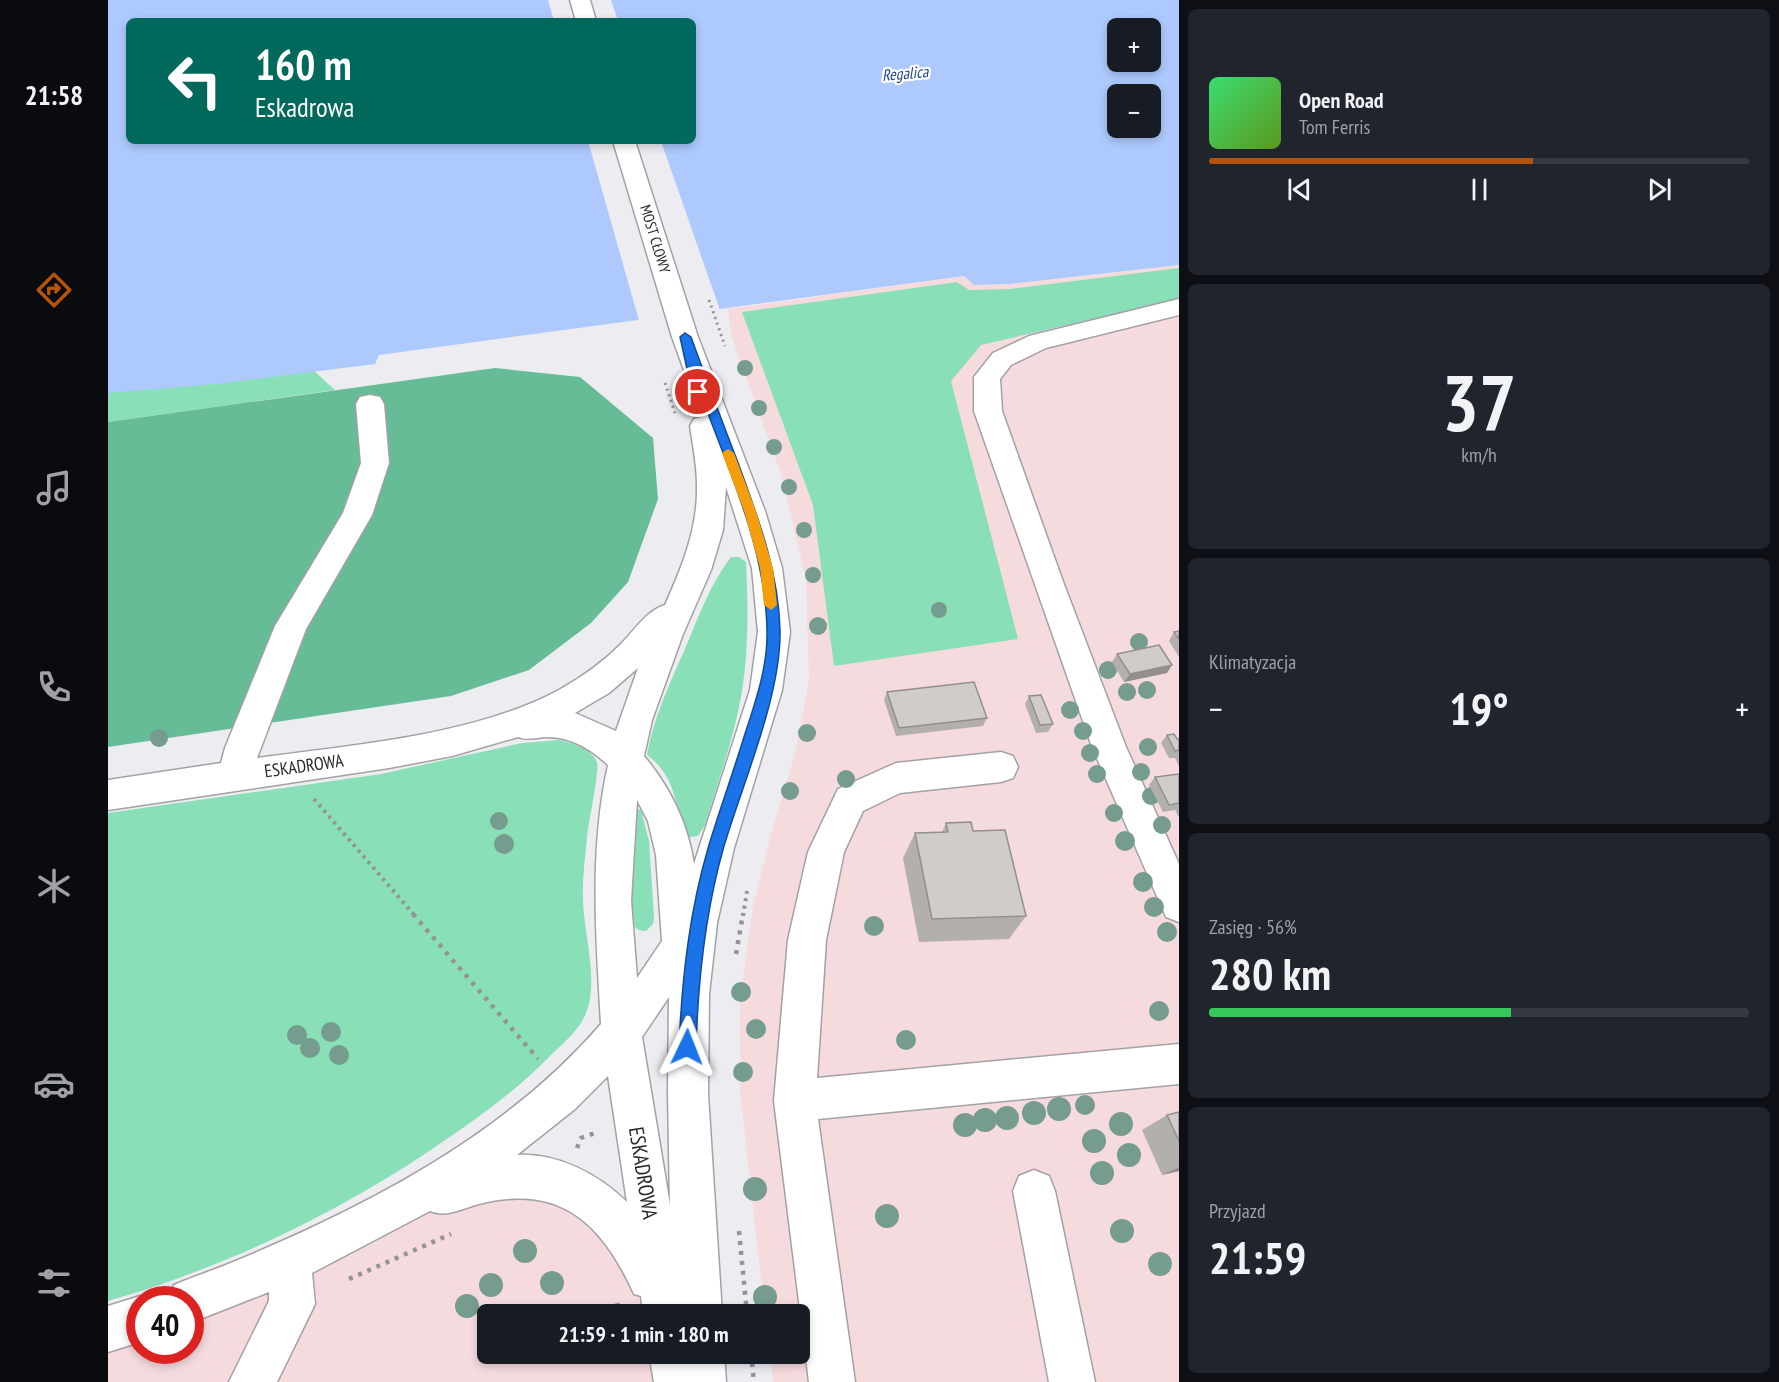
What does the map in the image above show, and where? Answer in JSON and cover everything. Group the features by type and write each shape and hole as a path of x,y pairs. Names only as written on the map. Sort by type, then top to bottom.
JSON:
{"street":[{"path":"580,0 585,18"},
{"name":"MOST CŁOWY","path":"625,144 685,337"},
{"path":"1179,307 1038,342 1002,359 987,377 988,411 1047,579 1109,747 1179,905"},
{"name":"ESKADROWA","path":"663,1304 621,1032 612,901 620,789 635,720 667,634 696,570 708,530 712,486 702,411 685,337"},
{"name":"ESKADROWA","path":"685,337 750,511 767,568 774,632 766,690 710,873 698,923 689,994 687,1065 698,1304"},
{"path":"236,776 242,748 291,627 357,515 375,463 370,404"},
{"name":"ESKADROWA","path":"108,795 392,753 498,728 568,701 604,679 642,645 669,611 696,570"},
{"name":"ESKADROWA","path":"498,728 551,723 577,728 603,741 644,779 661,807 672,843 688,1030"},
{"path":"832,1382 795,1101 807,940 826,852 850,800 896,778 1001,767"},
{"name":"ESKADROWA","path":"204,1295 289,1261 391,1211 494,1147 557,1099 607,1050 649,996 680,945 710,873"},
{"path":"795,1101 1179,1064"},
{"name":"ESKADROWA","path":"391,1211 475,1183 521,1176 543,1178 563,1185 594,1202 632,1240 661,1304"},
{"path":"1034,1191 1071,1382"},
{"path":"252,1382 291,1304 289,1261"},
{"path":"108,1329 126,1323"},
{"path":"674,1364 677,1382"},
{"path":"702,1364 703,1382"}],"path":[{"path":"287,769 535,1052"},
{"path":"575,1154 581,1138 604,1130"},
{"path":"291,1304 455,1232"},
{"path":"617,1300 618,1304"},
{"path":"751,1364 753,1382"}],"shaded area":[{"path":"1179,265 1179,1382 773,1382 771,1364 810,1364 810,1304 764,1304 740,1091 740,1001 753,906 796,750 809,680 806,580 782,477 731,335 728,309 964,276 974,285 1010,284"},
{"path":"512,1188 574,1205 615,1234 645,1300 646,1304 477,1304 477,1364 656,1364 659,1382 108,1382 108,1353 126,1345 126,1364 204,1364 204,1311 432,1211"}],"green space":[{"path":"1179,268 1179,299 981,345 951,381 1018,639 834,666 813,505 742,312 957,282 969,290 1010,289"},
{"path":"301,359 335,390 108,422 108,378"},
{"path":"495,368 580,377 653,438 658,499 628,582 591,623 529,670 451,696 108,747 108,422"},
{"path":"731,557 739,557 746,562 746,659 742,691 731,742 705,825 698,836 690,837 684,833 669,781 663,771 647,755 653,728 668,688 705,602"},
{"path":"559,740 586,750 597,762 583,885 591,972 590,1000 586,1013 575,1031 527,1078 493,1106 375,1185 290,1231 245,1251 155,1286 126,1286 126,1295 108,1301 108,813 381,774 522,743"},
{"path":"638,809 641,810 649,841 654,917 653,924 646,931 636,928 632,917 633,848"}],"water":[{"name":"Regalica","path":"108,0 1179,0 1179,265 1010,284 974,285 964,276 379,355 375,364 217,384 108,393"}],"pier":[{"path":"548,0 611,0 617,18 553,18"},
{"path":"589,144 662,144 721,313 640,324"}],"building":[{"path":"1159,645 1172,665 1130,674 1117,654"},
{"path":"974,682 987,718 899,728 887,692"},
{"path":"1041,695 1053,724 1040,725 1029,696"},
{"path":"1174,734 1179,739 1179,750 1175,751 1167,735"},
{"path":"1179,774 1179,803 1169,805 1155,777"},
{"path":"971,822 973,831 1005,830 1026,916 932,919 915,833 948,832 946,823"},
{"path":"1179,1112 1179,1141 1167,1115"}],"slow traffic":[{"path":"728,453 750,511 767,568 771,605"}],"route":[{"path":"687,1047 689,994 698,923 716,848 766,690 774,632 767,568 750,511 685,337 698,392"}]}
